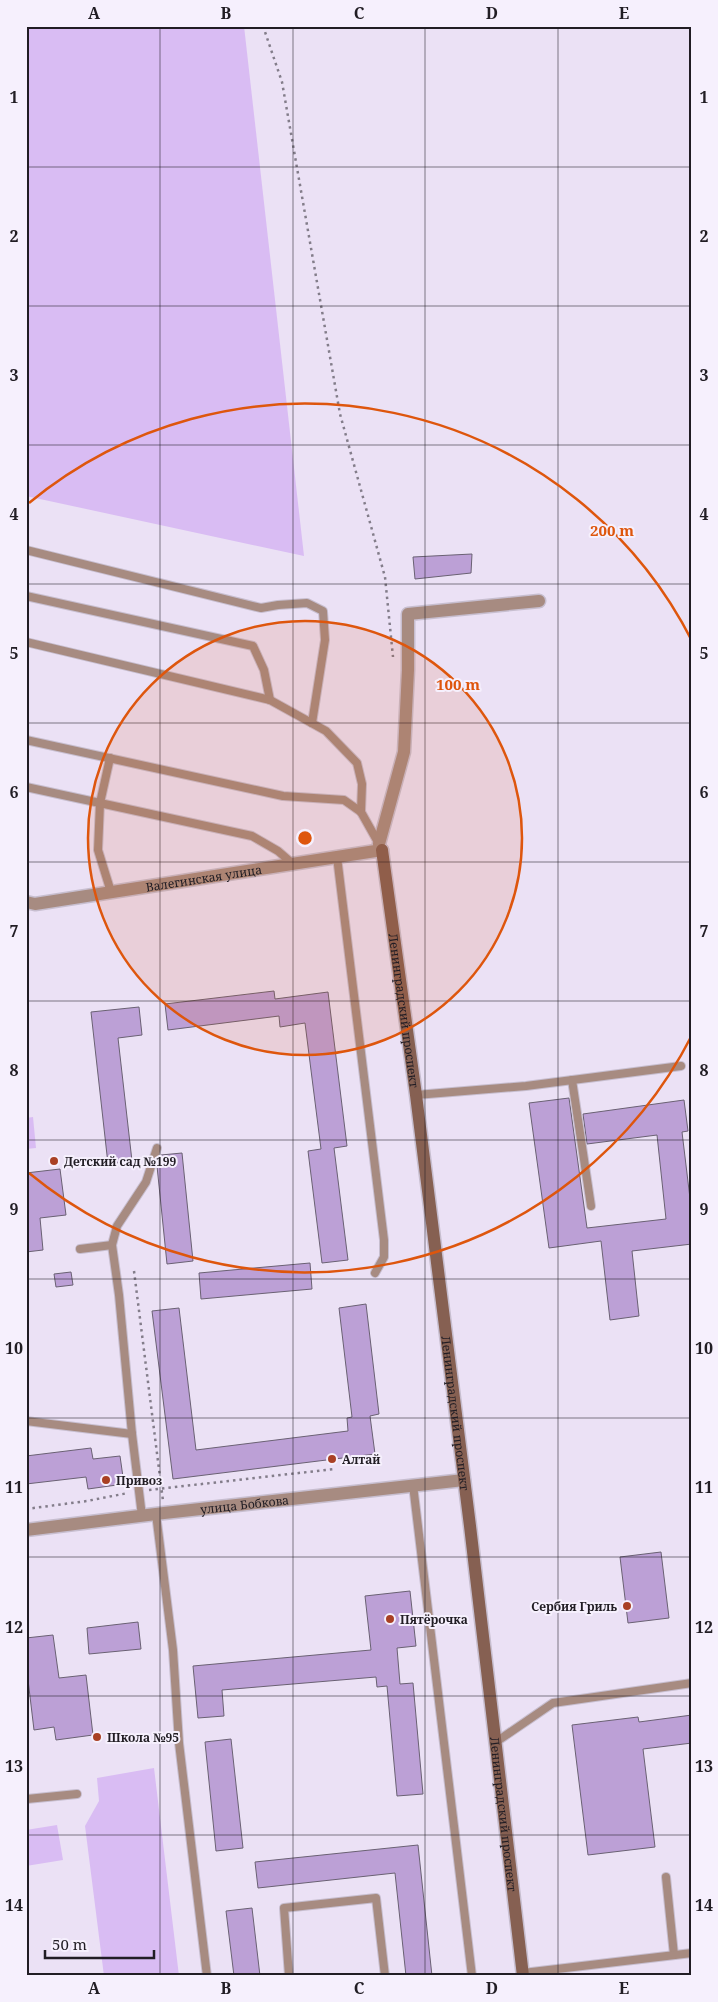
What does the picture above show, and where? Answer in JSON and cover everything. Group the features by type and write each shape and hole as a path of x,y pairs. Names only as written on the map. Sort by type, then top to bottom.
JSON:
{"street":[{"path":"381,847 404,752 408,670 408,614 539,602"},
{"name":"Валегинская улица","path":"26,902 35,904 337,857 381,847"},
{"name":"Ленинградский проспект","path":"381,847 416,1095 523,1975"},
{"name":"улица Бобкова","path":"26,1530 160,1513 464,1480"}],"lane":[{"path":"26,550 262,608 307,603 323,611 325,640 312,723"},
{"path":"26,596 253,646 264,670 270,700"},
{"path":"26,642 270,700 326,731 358,763 362,784 361,812"},
{"path":"26,740 283,796 344,800 361,812 381,847"},
{"path":"110,758 100,803 98,850 111,892"},
{"path":"26,786 252,836 278,851 293,864"},
{"path":"337,857 384,1240 384,1257 375,1273"},
{"path":"416,1095 526,1086 681,1066"},
{"path":"572,1080 591,1206"},
{"path":"142,1516 132,1434 123,1328 112,1245 117,1226 146,1182 157,1148"},
{"path":"80,1249 112,1245"},
{"path":"26,1422 132,1434"},
{"path":"412,1485 472,1976"},
{"path":"160,1513 174,1650 178,1743 207,1976"},
{"path":"496,1742 553,1703 692,1683"},
{"path":"26,1795 26,1799 77,1794"},
{"path":"666,1877 674,1955"},
{"path":"290,1976 284,1908 376,1898 385,1976"},
{"path":"523,1975 692,1953"}],"path":[{"path":"263,26 282,82 340,414 385,576 394,666"},
{"path":"134,1271 161,1489 160,1513"},
{"path":"26,1509 87,1501 139,1490 334,1469"}],"shaded area":[{"path":"26,26 244,26 304,556 26,496"},
{"path":"33,1117 36,1148 26,1149 26,1118"},
{"path":"154,1768 179,1976 104,1976 85,1826 99,1801 97,1778"},
{"path":"57,1825 63,1860 26,1866 26,1830"}],"building":[{"path":"472,554 471,573 415,579 413,557"},
{"path":"274,991 275,999 328,992 347,1146 334,1148 348,1260 322,1263 308,1151 321,1149 305,1023 280,1027 279,1016 168,1030 165,1004"},
{"path":"139,1007 142,1035 118,1038 132,1161 108,1164 91,1012"},
{"path":"569,1098 587,1228 666,1219 657,1135 587,1144 583,1114 684,1100 688,1131 682,1132 692,1215 692,1244 632,1251 639,1316 610,1320 601,1241 549,1248 529,1103"},
{"path":"182,1153 193,1261 167,1264 157,1166 161,1155"},
{"path":"60,1169 66,1215 40,1218 43,1250 26,1252 26,1173"},
{"path":"310,1263 312,1289 201,1299 199,1273"},
{"path":"71,1272 73,1285 56,1287 54,1274"},
{"path":"366,1304 379,1414 370,1416 375,1454 173,1479 152,1311 179,1308 196,1450 348,1431 347,1418 352,1417 339,1308"},
{"path":"91,1448 93,1459 120,1456 124,1484 88,1489 86,1477 26,1484 26,1456"},
{"path":"661,1552 669,1618 628,1623 620,1557"},
{"path":"410,1591 416,1646 397,1648 400,1684 413,1683 423,1794 397,1796 387,1686 377,1687 376,1677 222,1690 224,1716 198,1718 193,1666 371,1650 365,1596"},
{"path":"138,1622 141,1649 89,1654 87,1628"},
{"path":"53,1635 59,1678 86,1675 93,1735 56,1740 54,1727 34,1730 26,1663 26,1638"},
{"path":"692,1715 692,1743 643,1749 655,1847 588,1855 572,1725 638,1717 639,1722"},
{"path":"231,1739 243,1848 216,1851 205,1742"},
{"path":"418,1845 432,1976 406,1976 395,1873 258,1888 255,1862"},
{"path":"252,1908 260,1976 234,1976 226,1911"}],"place":[{"name":"Детский сад №199","path":"54,1161"},
{"name":"Алтай","path":"332,1459"},
{"name":"Привоз","path":"106,1480"},
{"name":"Сербия Гриль","path":"627,1606"},
{"name":"Пятёрочка","path":"390,1619"},
{"name":"Школа №95","path":"97,1737"}]}
